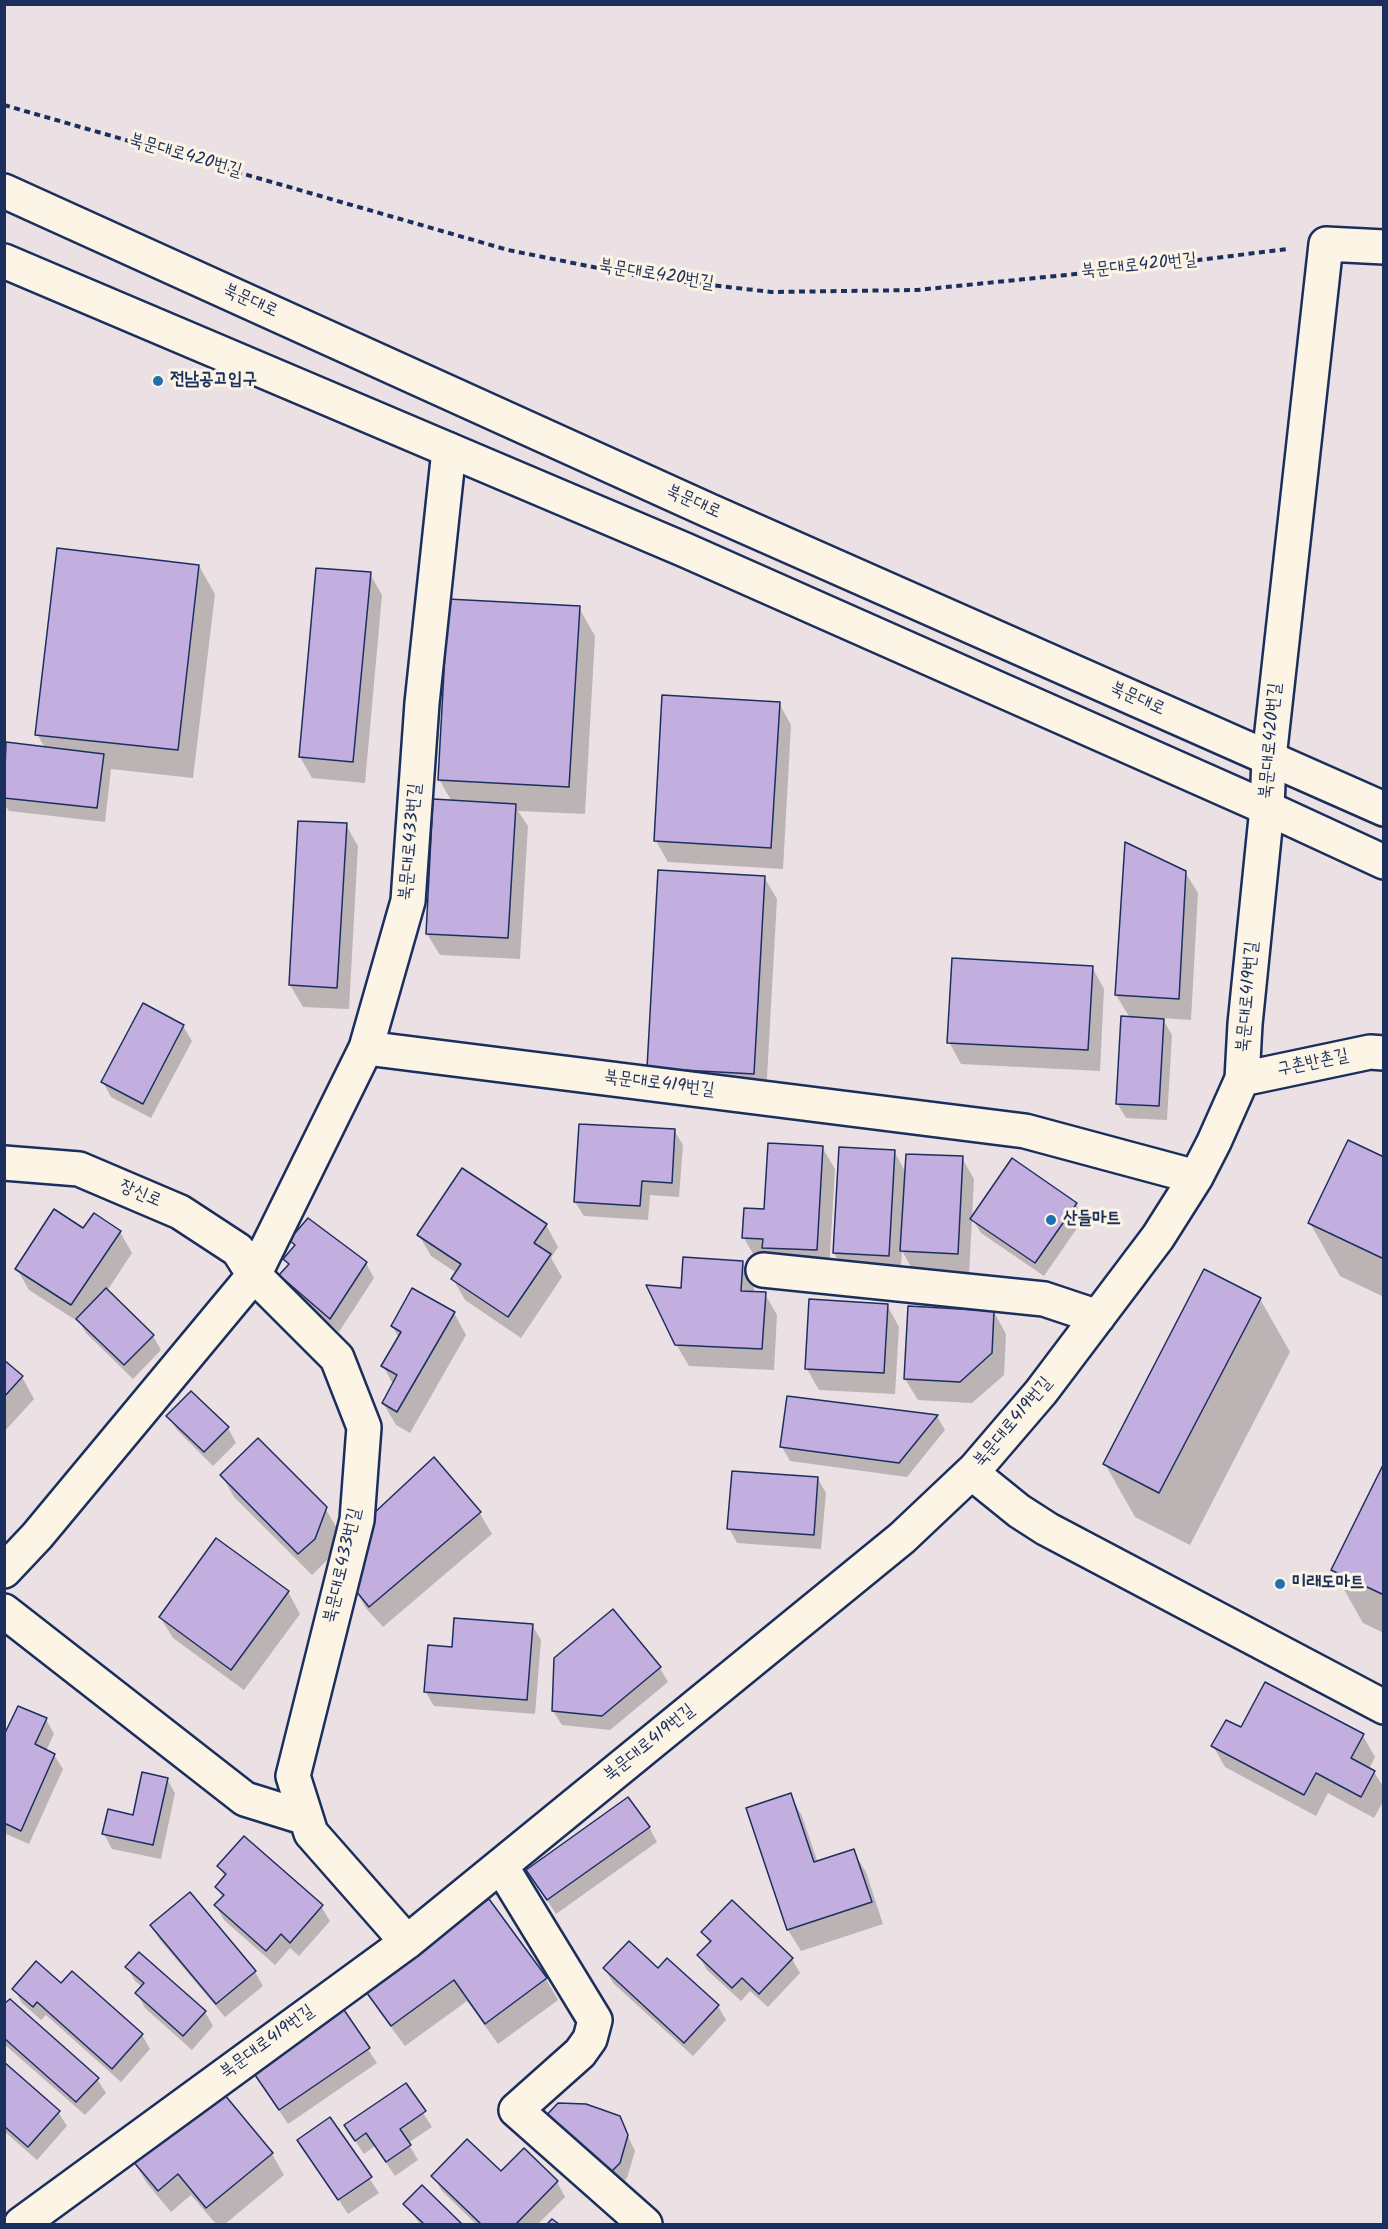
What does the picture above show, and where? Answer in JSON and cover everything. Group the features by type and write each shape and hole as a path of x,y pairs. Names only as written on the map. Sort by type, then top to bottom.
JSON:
{"street":[{"name":"북문대로","path":"4,191 710,511 1383,809"},
{"path":"1326,244 1383,246"},
{"name":"북문대로420번길","path":"1266,808 1269,758 1326,244"},
{"path":"4,261 685,550 1383,862"},
{"name":"북문대로433번길","path":"4,1571 37,1536 254,1275 366,1048 408,901 422,703 449,450"},
{"name":"북문대로419번길","path":"21,2224 407,1942 902,1538 972,1473 1041,1392 1158,1237 1196,1177 1242,1079 1245,1024 1266,808"},
{"name":"북문대로419번길","path":"366,1048 1025,1131 1196,1177"},
{"name":"구촌반촌길","path":"1242,1079 1370,1052 1383,1053"},
{"name":"장신로","path":"4,1163 79,1169 180,1212 238,1250 254,1275"},
{"path":"763,1270 1044,1299 1098,1317"},
{"name":"북문대로433번길","path":"254,1275 337,1358 364,1427 357,1520 293,1776 311,1833 407,1942"},
{"path":"972,1473 1019,1511 1047,1529 1383,1707"},
{"path":"4,1611 245,1799 306,1818"},
{"path":"501,1866 595,2020 590,2039 580,2053 516,2110 645,2224"}],"path":[{"name":"북문대로420번길","path":"4,105 508,250 643,277 771,292 917,290 1135,268 1326,244"}],"building":[{"path":"57,548 199,565 178,750 35,735"},
{"path":"316,568 371,572 353,762 299,757"},
{"path":"448,599 580,606 569,787 438,780"},
{"path":"662,695 780,702 771,848 654,841"},
{"path":"6,742 104,754 97,808 4,798"},
{"path":"433,799 516,804 508,938 426,934"},
{"path":"298,821 347,823 337,988 289,985"},
{"path":"1125,842 1186,871 1179,999 1115,995"},
{"path":"658,870 765,876 754,1074 647,1068"},
{"path":"952,958 1093,966 1088,1050 947,1043"},
{"path":"143,1003 184,1025 143,1104 101,1082"},
{"path":"1121,1016 1164,1019 1159,1106 1116,1104"},
{"path":"579,1124 675,1129 672,1183 642,1181 640,1206 574,1202"},
{"path":"1348,1140 1384,1157 1384,1259 1308,1223"},
{"path":"768,1143 823,1146 817,1250 762,1248 763,1239 742,1238 744,1208 764,1209"},
{"path":"839,1147 895,1150 889,1256 833,1253"},
{"path":"906,1154 963,1156 958,1254 900,1251"},
{"path":"1012,1158 1077,1203 1035,1263 970,1219"},
{"path":"462,1168 547,1224 534,1243 551,1254 508,1317 451,1279 461,1264 417,1235"},
{"path":"54,1209 83,1228 94,1213 121,1231 71,1305 15,1269"},
{"path":"308,1218 367,1262 330,1319 279,1275 289,1264 283,1259 295,1245 289,1240"},
{"path":"683,1257 743,1261 741,1291 766,1292 762,1349 675,1345 646,1285 681,1288"},
{"path":"1204,1269 1261,1298 1159,1493 1103,1464"},
{"path":"106,1288 154,1335 124,1365 76,1319"},
{"path":"412,1288 455,1312 397,1412 382,1403 397,1375 381,1366 401,1332 391,1326"},
{"path":"809,1299 888,1304 884,1373 805,1369"},
{"path":"908,1306 994,1311 992,1353 960,1382 904,1379"},
{"path":"4,1360 23,1376 4,1397"},
{"path":"191,1391 229,1427 204,1452 166,1416"},
{"path":"787,1396 938,1415 899,1463 780,1447"},
{"path":"258,1438 327,1507 315,1539 298,1554 220,1475"},
{"path":"434,1457 481,1512 369,1607 352,1586 373,1514"},
{"path":"1384,1463 1384,1595 1331,1570"},
{"path":"732,1471 818,1477 814,1535 727,1529"},
{"path":"216,1538 289,1591 231,1670 159,1617"},
{"path":"613,1609 661,1667 602,1716 552,1711 554,1658"},
{"path":"454,1618 533,1624 527,1700 424,1692 428,1645 452,1647"},
{"path":"1265,1682 1364,1734 1351,1758 1375,1771 1361,1797 1316,1773 1304,1795 1211,1746 1226,1720 1241,1727"},
{"path":"18,1706 47,1718 35,1744 55,1754 21,1831 4,1823 4,1735"},
{"path":"142,1772 168,1778 153,1845 102,1834 108,1809 133,1815"},
{"path":"791,1793 814,1862 854,1849 872,1902 787,1930 746,1808"},
{"path":"628,1797 650,1827 547,1900 526,1870"},
{"path":"244,1836 323,1905 290,1943 281,1934 266,1951 214,1905 224,1895 215,1887 226,1874 217,1866"},
{"path":"190,1892 256,1971 216,2004 150,1925"},
{"path":"489,1899 547,1978 485,2024 454,1980 391,2026 364,1989"},
{"path":"732,1900 793,1958 759,1994 742,1978 732,1988 697,1955 711,1941 701,1932"},
{"path":"629,1941 658,1968 667,1958 719,2005 684,2043 603,1968"},
{"path":"139,1952 206,2011 183,2036 135,1993 144,1983 125,1967"},
{"path":"36,1961 61,1983 72,1971 143,2034 112,2069 37,2002 33,2007 12,1989"},
{"path":"10,1999 99,2078 76,2102 4,2038 4,2004"},
{"path":"342,2007 370,2048 279,2110 251,2069"},
{"path":"4,2062 60,2111 28,2147 4,2126"},
{"path":"406,2083 426,2111 400,2129 411,2145 386,2162 366,2133 355,2141 344,2125"},
{"path":"219,2088 273,2153 206,2208 178,2174 158,2191 132,2160"},
{"path":"558,2103 586,2104 620,2116 628,2135 620,2163 603,2180 542,2120"},
{"path":"330,2117 372,2177 338,2200 297,2140"},
{"path":"467,2139 501,2171 524,2148 558,2181 516,2224 481,2224 431,2176"},
{"path":"422,2185 462,2224 424,2224 403,2204"},
{"path":"552,2219 559,2224 547,2224"}],"place":[{"name":"전남공고입구","path":"158,381"},
{"name":"산들마트","path":"1051,1220"},
{"name":"미래도마트","path":"1280,1584"}]}
